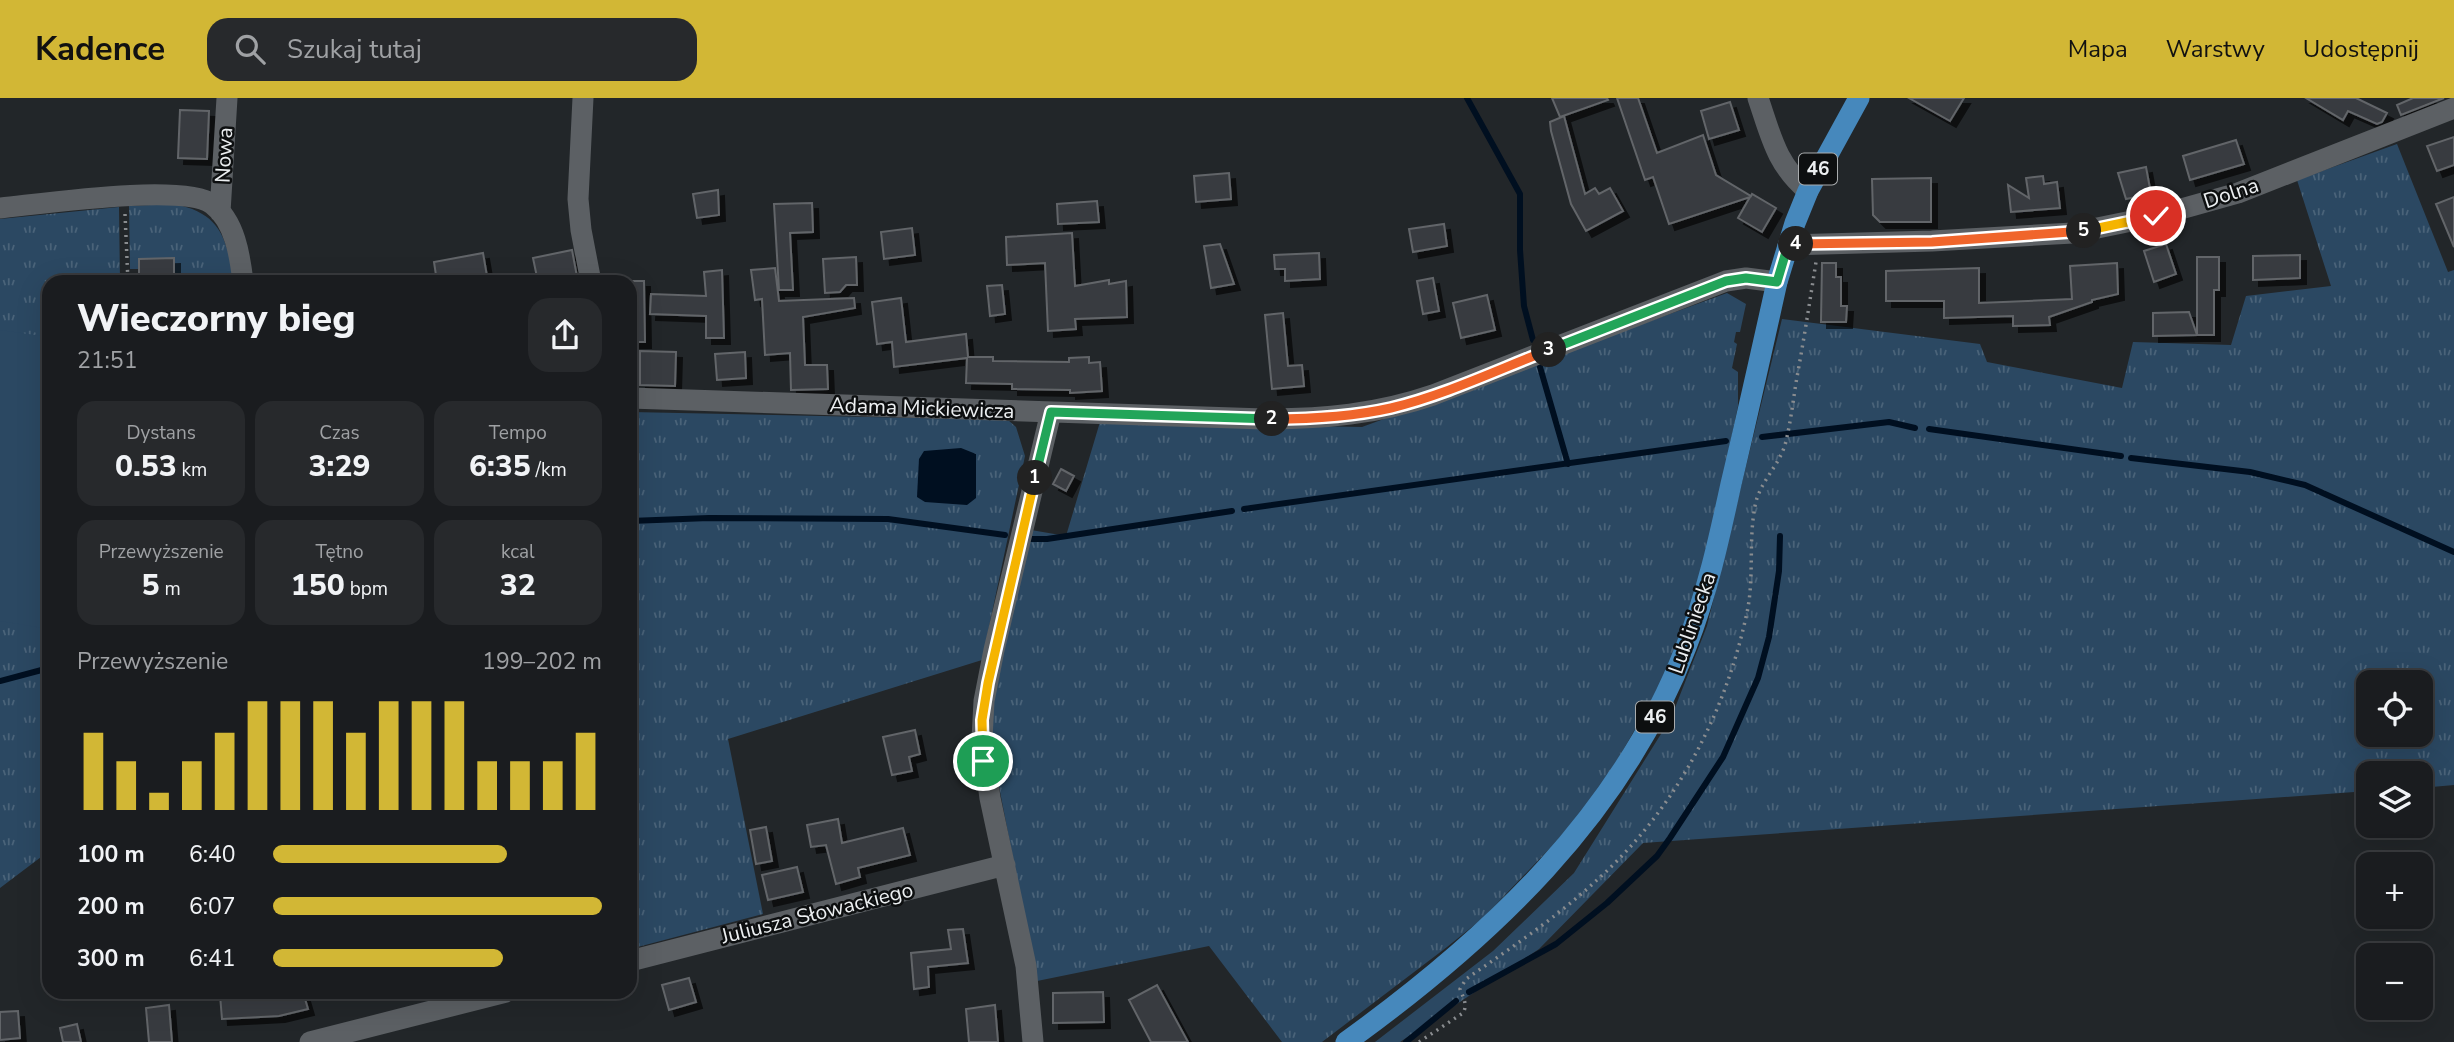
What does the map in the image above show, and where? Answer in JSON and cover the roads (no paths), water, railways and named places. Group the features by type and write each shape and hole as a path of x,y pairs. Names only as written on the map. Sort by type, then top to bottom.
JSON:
{"main road":[{"name":"Lubliniecka","path":"1346,1042 1418,989 1508,908 1583,827 1639,746 1677,670 1707,584 1777,282 1788,245 1808,191 1859,98"}],"street":[{"name":"Nowa","path":"220,212 227,98"},
{"path":"583,98 579,207 590,275"},
{"path":"1758,98 1783,164 1793,178 1808,191"},
{"name":"Dolna","path":"1788,245 1932,242 2073,233 2156,216 2238,192 2454,108"},
{"path":"0,208 150,194 197,198 213,205 220,212 237,246 242,275"},
{"name":"Adama Mickiewicza","path":"637,398 1264,419 1331,417 1370,412 1433,395 1726,281 1746,278 1777,282"},
{"path":"1033,1042 1026,966 983,761 982,720 1006,598 1051,412"},
{"name":"Juliusza Słowackiego","path":"637,959 1005,865"},
{"path":"310,1042 479,999"}],"waterway":[{"path":"1467,98 1520,194 1524,306 1533,340"},
{"path":"1540,367 1568,464"},
{"path":"1762,437 1889,422 1915,428"},
{"path":"1929,429 2121,456"},
{"path":"1244,509 1726,441"},
{"path":"2131,458 2250,472 2305,485 2454,552"},
{"path":"1031,539 1047,539 1232,511"},
{"path":"637,521 709,518 888,519 1005,535"},
{"path":"1469,992 1556,944 1607,903 1657,856 1670,838 1723,757 1758,678 1769,637 1779,571 1780,536"},
{"path":"0,681 42,670"},
{"path":"1406,1042 1456,1001"}]}
